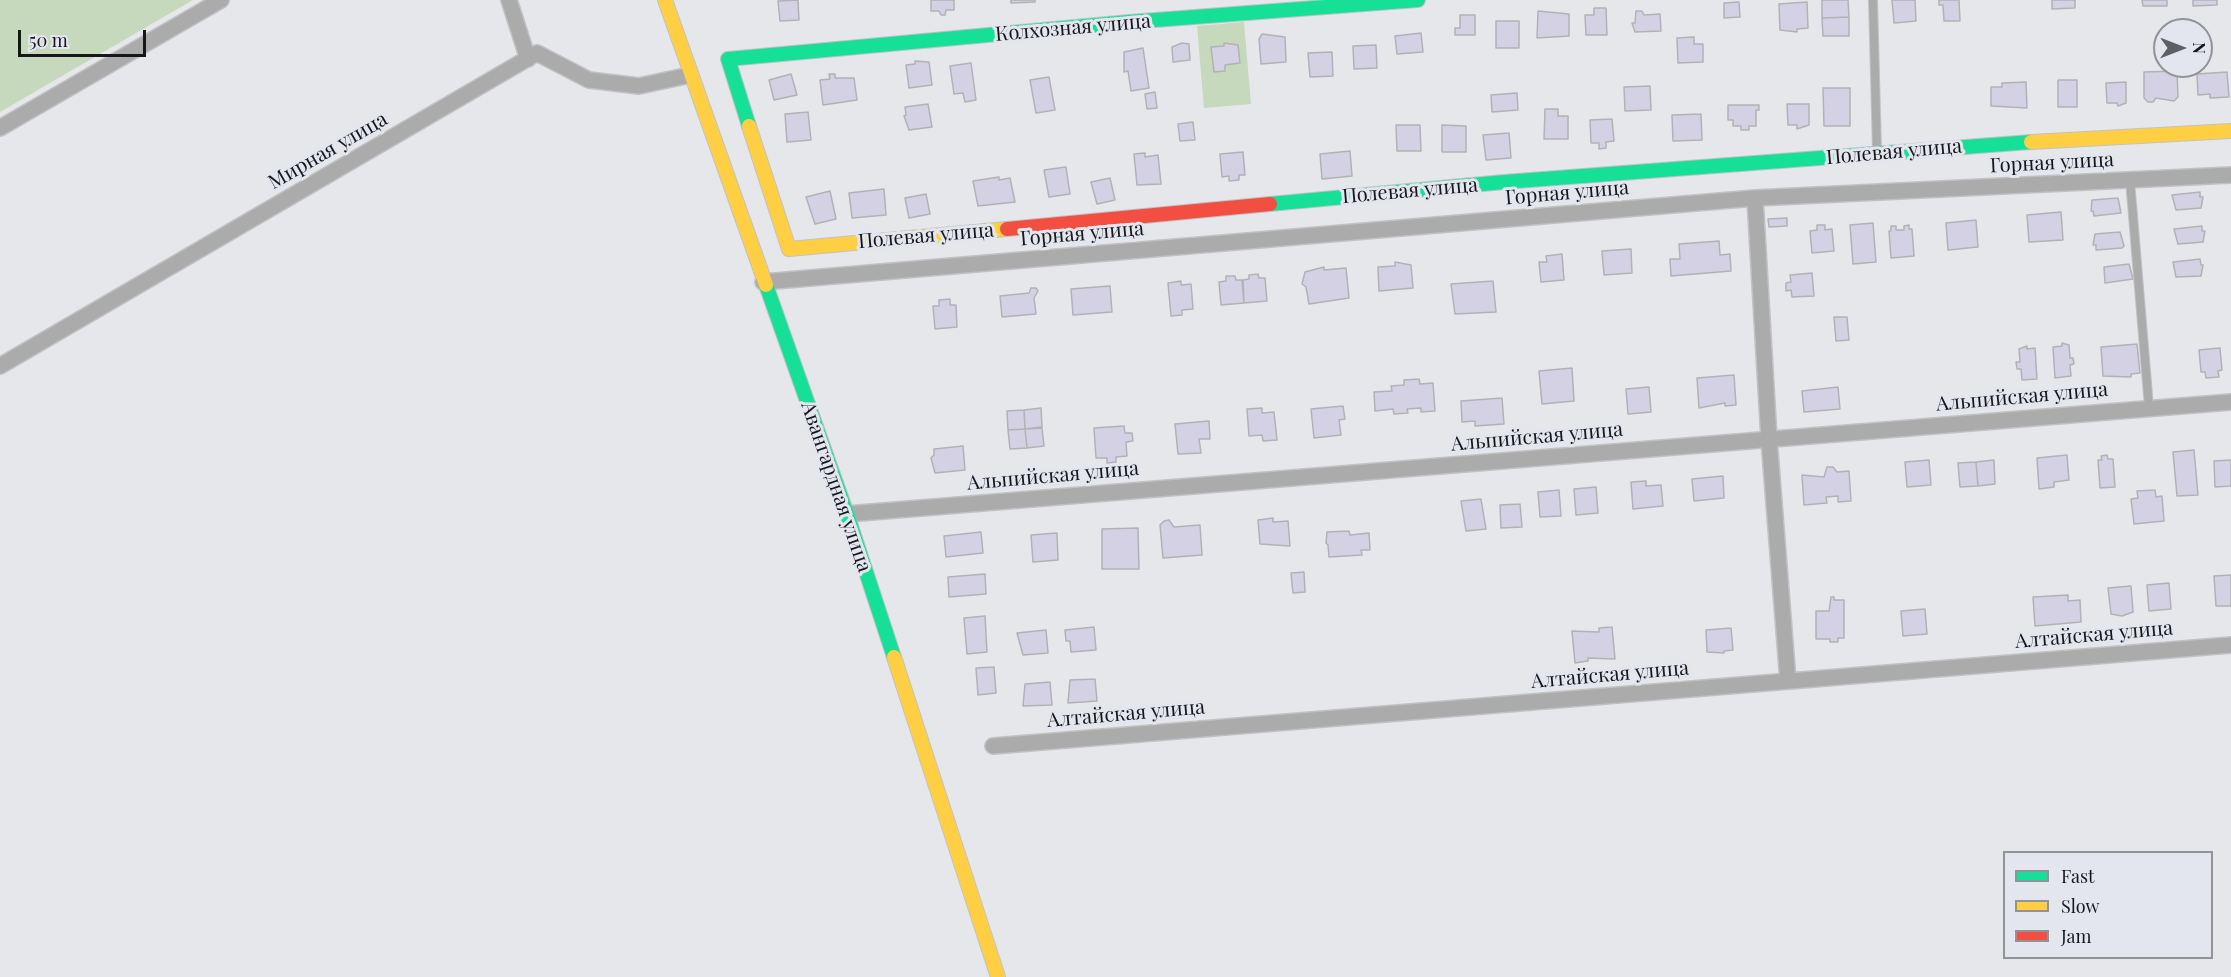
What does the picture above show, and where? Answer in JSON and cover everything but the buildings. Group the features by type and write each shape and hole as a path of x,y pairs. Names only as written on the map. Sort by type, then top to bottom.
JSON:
{"street":[{"path":"0,128 221,0"},
{"path":"509,0 528,59 537,53 589,80 639,86 690,75"},
{"name":"Авангардная улица","path":"665,0 847,514 998,977"},
{"name":"Колхозная улица","path":"728,59 1129,22 1418,0"},
{"name":"Мирная улица","path":"0,366 528,59"},
{"name":"Полевая улица","path":"728,59 789,249 1492,183 1877,154 2231,131"},
{"name":"Горная улица","path":"764,282 1755,198 2231,175"},
{"path":"1755,198 1769,439 1788,681"},
{"name":"Альпийская улица","path":"847,514 2231,402"},
{"name":"Алтайская улица","path":"993,746 2231,645"}],"lane":[{"path":"1873,0 1877,154"},
{"path":"2130,180 2149,407"}],"green space":[{"path":"0,0 193,0 0,112"},
{"path":"1244,22 1251,104 1204,108 1197,26"}],"traffic: fast":[{"path":"749,126 728,59 1129,22 1418,0"},
{"path":"1270,204 1504,182 2031,142"},
{"path":"766,285 847,514 894,657"}],"traffic: slow":[{"path":"665,0 766,285"},
{"path":"749,126 789,249 1007,229"},
{"path":"2031,142 2231,131"},
{"path":"894,657 998,977"}],"traffic: jam":[{"path":"1007,229 1270,204"}]}
